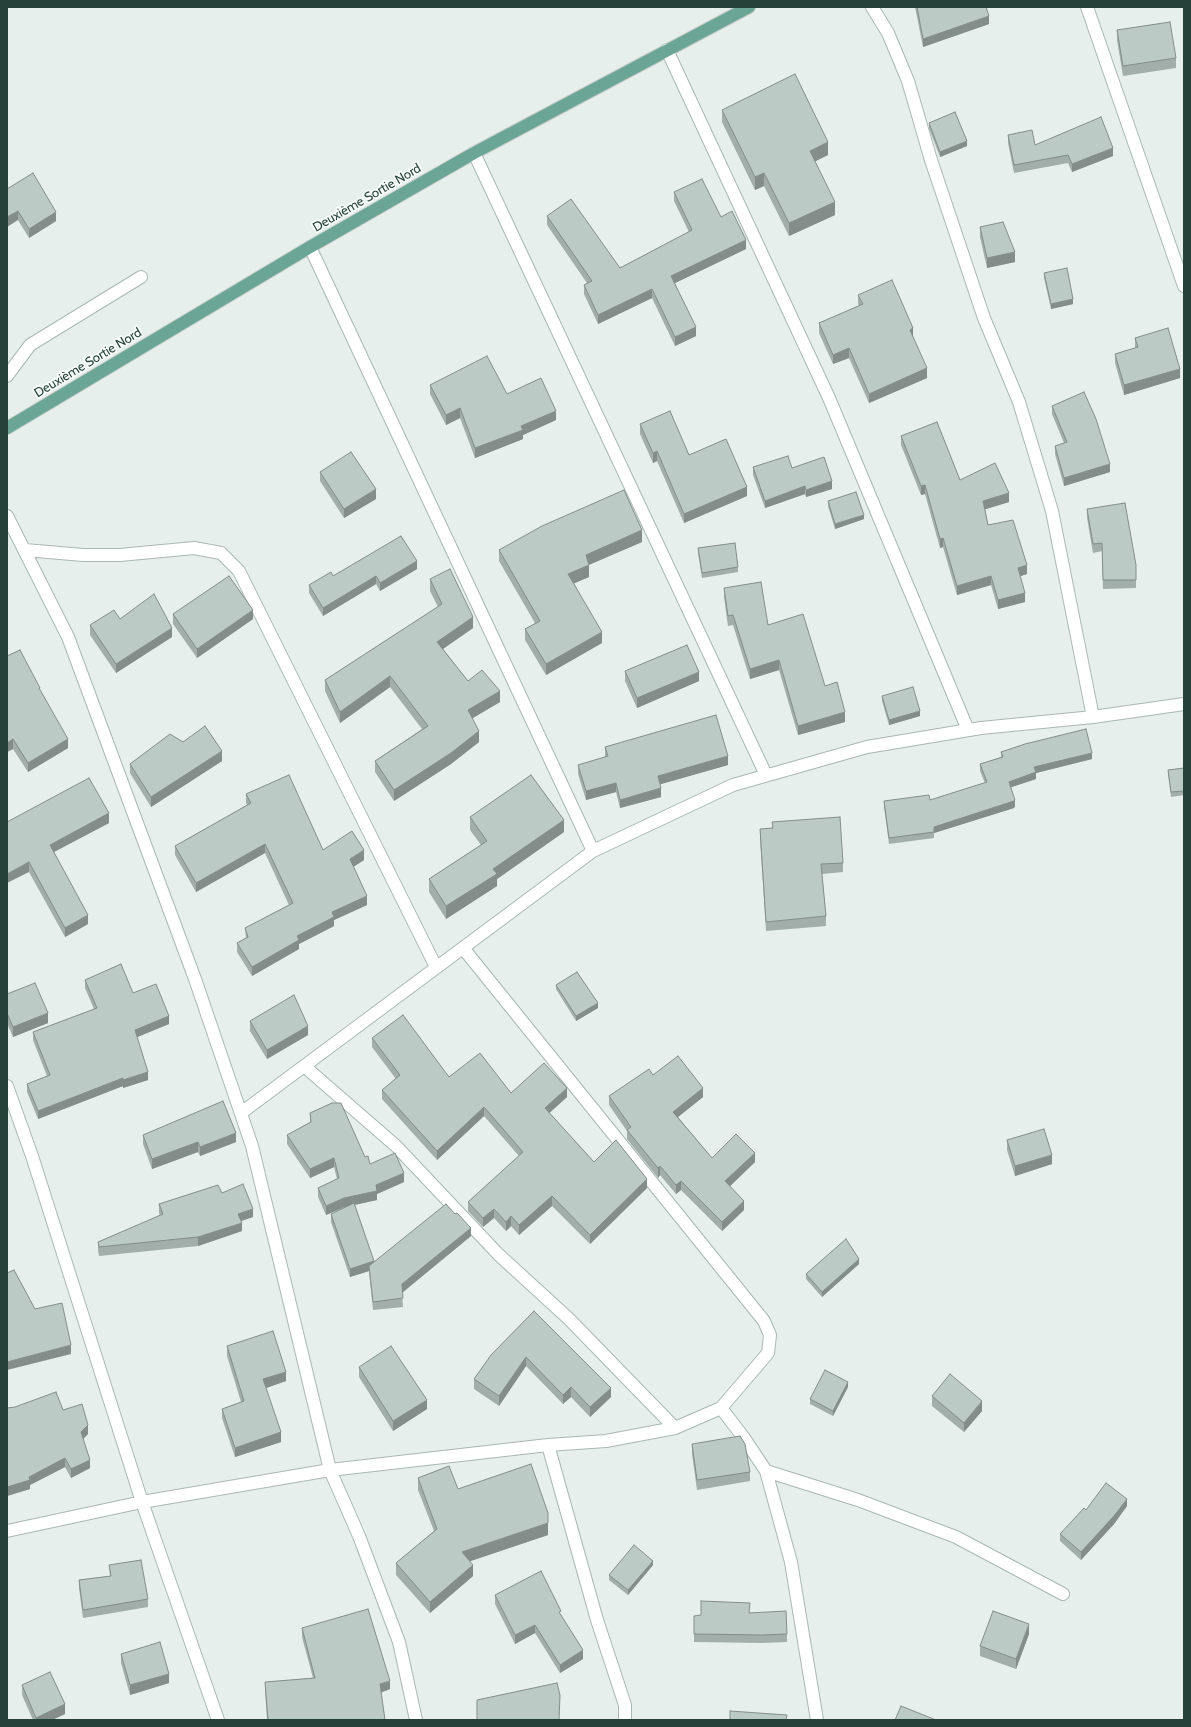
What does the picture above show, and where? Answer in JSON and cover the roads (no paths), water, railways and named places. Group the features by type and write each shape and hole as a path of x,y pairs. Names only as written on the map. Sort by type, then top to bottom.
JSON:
{"main road":[{"name":"Deuxième Sortie Nord","path":"7,428 310,247 474,153 750,7"}],"street":[{"path":"872,7 888,33 908,81 931,160 984,318 1019,402 1052,511 1093,717"},
{"path":"1088,7 1184,286"},
{"path":"667,50 829,398 968,730"},
{"path":"474,153 766,775"},
{"path":"310,247 593,851"},
{"path":"7,376 30,345 141,277"},
{"path":"7,516 68,637 195,979 241,1113 252,1146 330,1470 359,1536 399,1642 416,1720"},
{"path":"25,550 82,556 120,556 194,548 221,553 239,571 436,967"},
{"path":"241,1113 593,851 733,785 867,746 968,730 1093,717 1184,704"},
{"path":"7,1531 142,1502 330,1470 548,1445 606,1441 675,1428 721,1408 768,1353 770,1336 764,1321 463,948"},
{"path":"304,1066 396,1146 499,1255 569,1319 675,1428"},
{"path":"7,1086 32,1156 142,1502 218,1720"},
{"path":"721,1408 744,1438 766,1471 792,1562 817,1720"},
{"path":"548,1445 597,1620 625,1705 625,1720"},
{"path":"766,1471 858,1500 956,1537 1063,1594"}]}
